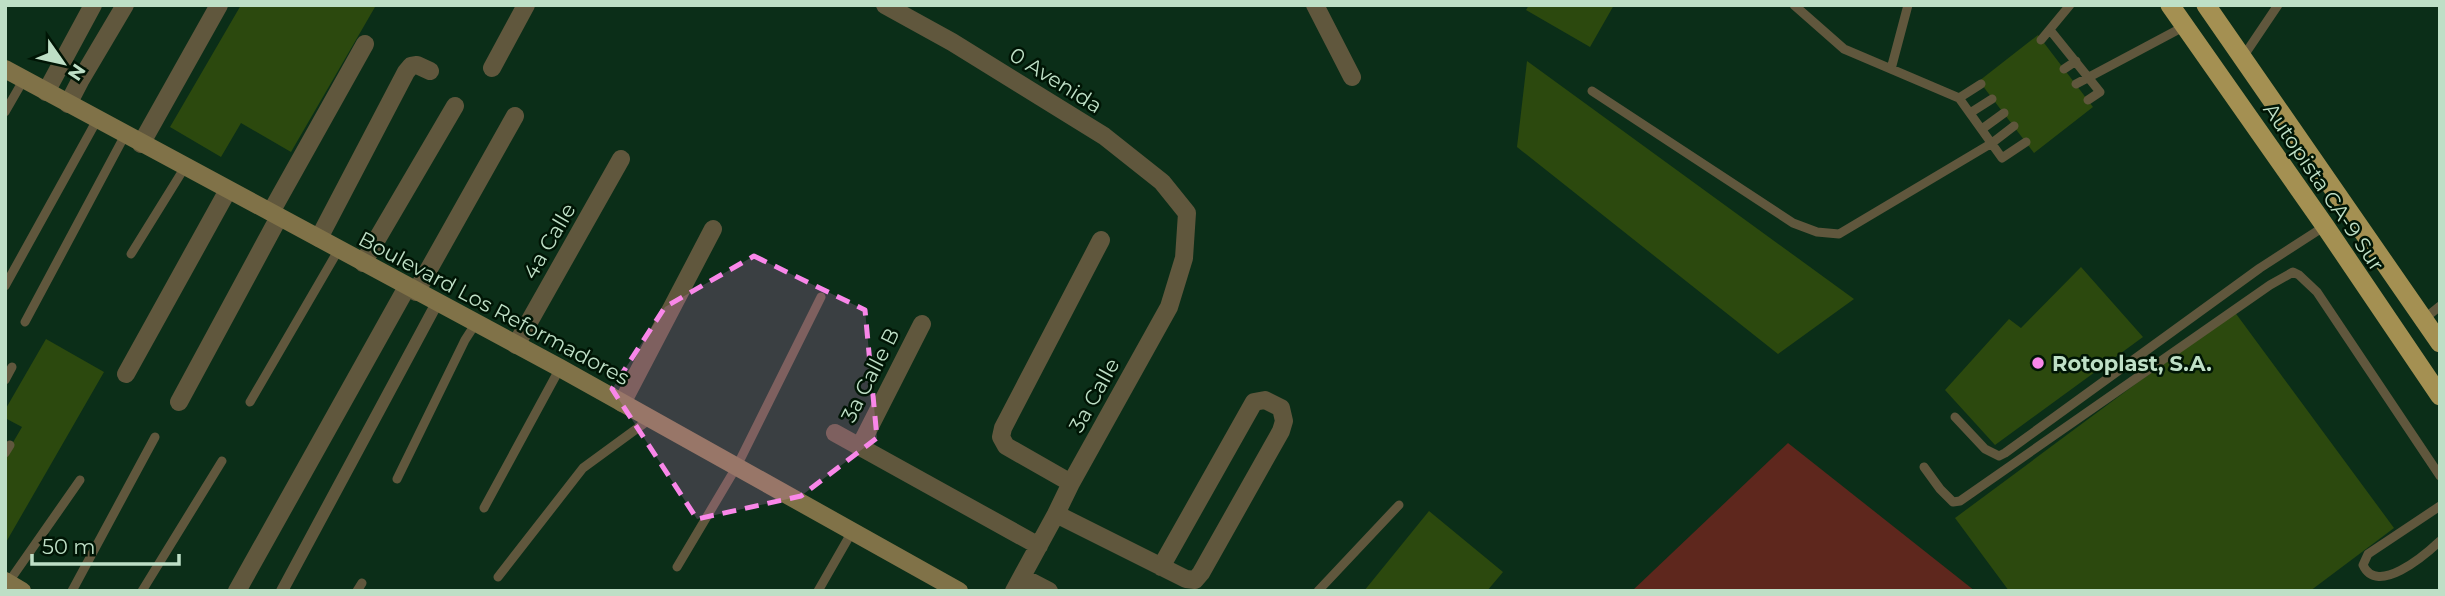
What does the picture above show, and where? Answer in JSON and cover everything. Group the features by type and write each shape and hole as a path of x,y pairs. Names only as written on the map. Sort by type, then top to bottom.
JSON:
{"highway":[{"name":"Autopista CA-9 Sur","path":"2170,5 2440,396"},
{"name":"Autopista CA-9 Sur","path":"2206,5 2440,343"}],"main road":[{"name":"Boulevard Los Reformadores","path":"5,69 560,368 959,591"}],"street":[{"path":"46,92 93,5"},
{"path":"68,104 125,5"},
{"path":"133,139 219,5"},
{"path":"492,68 526,5"},
{"name":"0 Avenida","path":"885,5 952,42 1104,136 1162,181 1187,214"},
{"path":"1315,5 1352,77"},
{"path":"179,402 365,44"},
{"path":"319,238 406,72 411,66 417,65 429,71"},
{"path":"363,262 455,106"},
{"path":"237,591 516,116"},
{"name":"4a Calle","path":"516,345 621,159"},
{"path":"126,374 228,190"},
{"name":"3a Calle","path":"1018,584 1169,307 1184,258 1187,214"},
{"path":"622,403 713,229"},
{"path":"1071,483 1006,446 1000,437 1101,240"},
{"path":"282,591 437,303"},
{"name":"3a Calle B","path":"860,446 922,324"},
{"path":"1056,514 1161,567 1186,579 1195,580 1281,431 1284,421 1281,408 1265,400 1254,402 1161,567"},
{"path":"835,433 1039,546"},
{"path":"1018,584 1049,591"}],"lane":[{"path":"1794,5 1844,49 1959,98 2002,158 2026,142"},
{"path":"1891,69 1908,5"},
{"path":"2041,40 2070,5"},
{"path":"2243,57 2278,5"},
{"path":"2076,84 2185,26"},
{"path":"2050,30 2100,92 2088,100"},
{"path":"2053,55 2063,47"},
{"path":"2064,69 2076,61"},
{"path":"5,112 24,79"},
{"path":"1959,98 1981,83"},
{"path":"1592,91 1793,223 1817,232 1839,234 1992,143 2014,126"},
{"path":"1970,113 1992,99"},
{"path":"1982,129 2004,113"},
{"path":"5,286 97,120"},
{"path":"25,322 133,139"},
{"path":"131,254 185,167"},
{"path":"1955,417 1985,449 1999,456 2005,453 2260,268 2325,226"},
{"path":"250,402 339,249"},
{"path":"1924,467 1945,496 1953,502 1960,501 2270,285 2293,272 2317,292 2440,476"},
{"path":"677,567 737,466 821,297"},
{"path":"2424,319 2440,306"},
{"path":"397,479 465,340 476,323"},
{"path":"5,380 12,367"},
{"path":"484,508 560,368"},
{"path":"498,577 583,468 650,419"},
{"path":"72,591 155,437"},
{"path":"142,591 222,461"},
{"path":"12,585 80,480"},
{"path":"1318,591 1398,505"},
{"path":"2440,506 2368,554 2363,565 2366,575 2388,582 2406,572 2440,541"},
{"path":"818,591 852,530"}],"highlighted area":[{"path":"754,256 865,310 877,438 801,496 697,519 612,389 665,307"}],"shaded area":[{"path":"1788,443 1975,591 1632,591"}],"building":[{"path":"241,5 375,7 291,152 241,123 221,157 170,127"},
{"path":"1529,5 1614,5 1590,47 1526,10"},
{"path":"2038,35 2093,107 2034,153 1979,81"},
{"path":"1527,61 1854,299 1778,354 1517,147"},
{"name":"Rotoplast, S.A.","path":"2081,267 2143,337 1995,445 1945,390 2009,319 2021,328"},
{"path":"2234,311 2394,528 2310,591 2009,591 1955,518"},
{"path":"46,339 104,372 5,544 5,456 22,427 5,418 5,410"},
{"path":"1429,511 1503,572 1487,591 1364,591"}],"place":[{"name":"Rotoplast, S.A.","path":"2038,363"}]}
